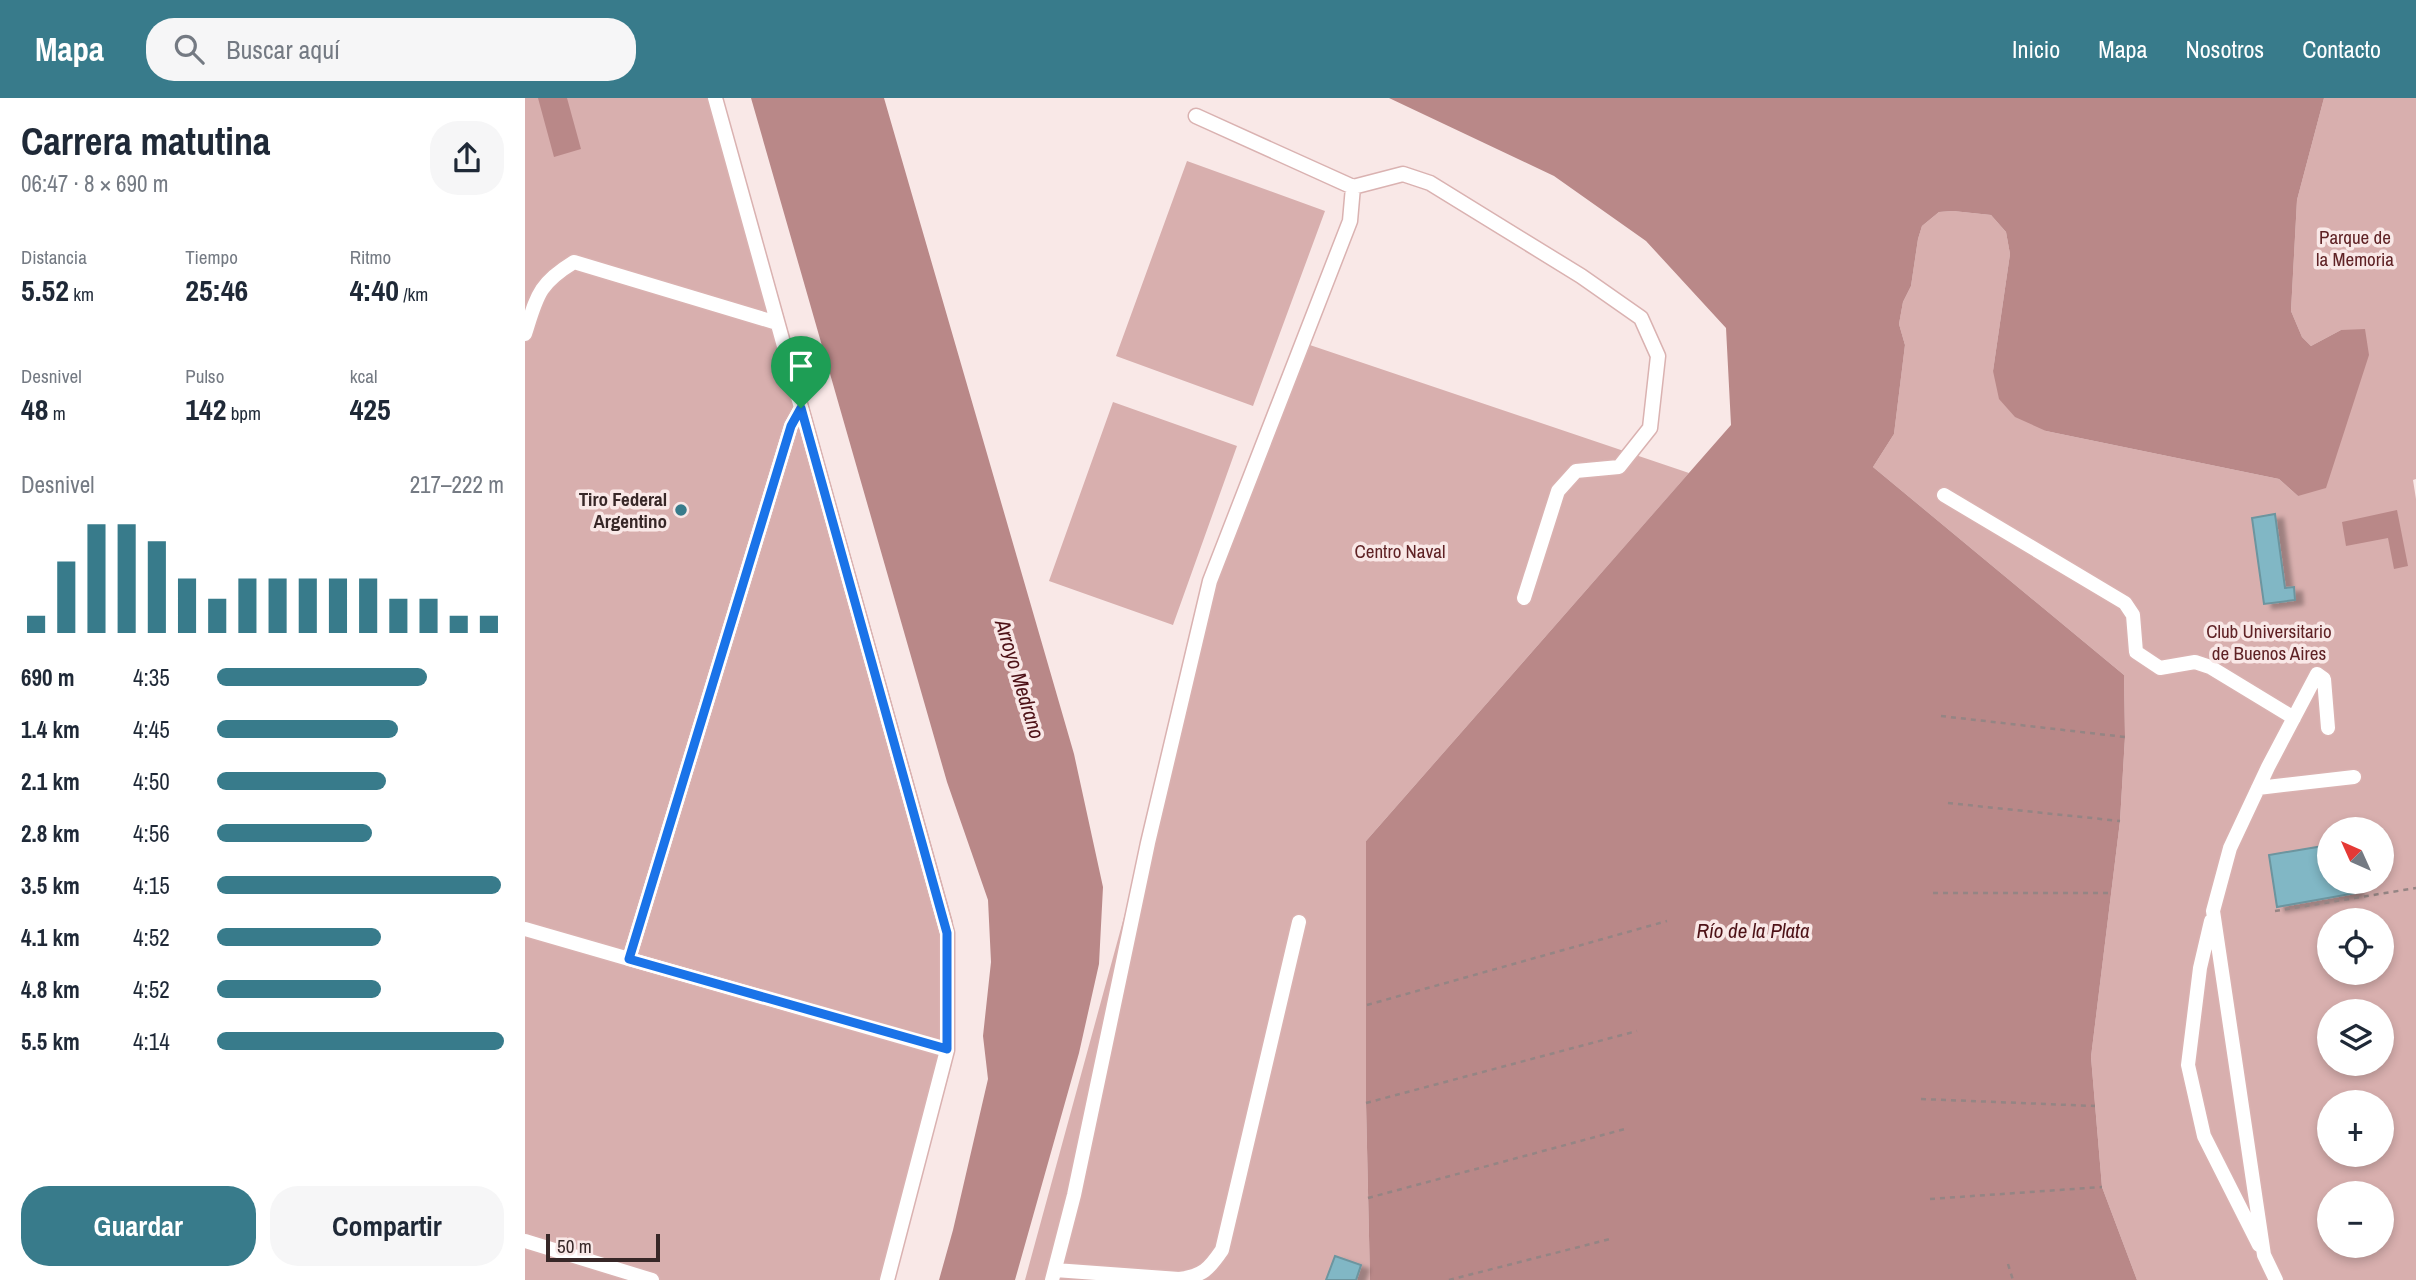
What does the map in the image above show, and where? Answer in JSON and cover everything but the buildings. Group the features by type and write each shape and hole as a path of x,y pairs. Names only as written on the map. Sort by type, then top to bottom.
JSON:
{"lane":[{"path":"715,98 947,933 947,1049 887,1280"},
{"path":"1196,116 1353,187 1403,174 1430,183 1581,276 1641,318 1658,356 1650,428 1619,467 1576,471 1558,491 1524,598"},
{"path":"1299,922 1222,1250 1210,1266 1196,1277 1179,1279 1053,1275 1077,1181 1147,844 1210,581 1350,221 1353,187"},
{"path":"525,334 537,293 553,275 574,262 777,323"},
{"path":"629,959 791,426 801,408"},
{"path":"1944,495 2125,603 2133,615 2136,652 2160,668 2195,662 2210,667 2294,718"},
{"path":"2276,1280 2204,1136 2188,1065 2200,968 2230,848 2317,674 2324,680 2329,728"},
{"path":"2259,788 2354,777"},
{"path":"2213,911 2264,1255"},
{"path":"525,929 947,1049"},
{"path":"525,1241 652,1280"}],"path":[{"path":"1941,716 2125,737"},
{"path":"1948,803 2120,821"},
{"path":"2275,911 2416,888"},
{"path":"1933,893 2111,893"},
{"path":"1367,1005 1667,921"},
{"path":"1366,1103 1637,1031"},
{"path":"1921,1099 2095,1106"},
{"path":"1369,1198 1625,1129"},
{"path":"1930,1199 2102,1187"},
{"path":"1449,1280 1610,1239"},
{"path":"2008,1264 2013,1280"}],"green space":[{"name":"Tiro Federal Argentino","path":"525,98 723,98 953,922 952,1063 894,1280 525,1280"},
{"name":"Club Universitario de Buenos Aires","path":"2324,98 2416,98 2416,479 2413,480 2416,499 2416,1280 2137,1280 2102,1187 2091,1057 2120,821 2125,737 2124,675 1873,467 1894,434 1905,345 1899,324 1903,302 1911,286 1918,239 1922,226 1939,212 1991,215 2006,232 2010,254 1993,371 2046,431 2279,479 2298,496 2341,330 2311,346 2302,337 2291,311 2297,200"},
{"path":"1187,161 1325,211 1253,406 1116,356"},
{"name":"Centro Naval","path":"1298,341 1689,473 1366,841 1366,1103 1370,1280 1025,1280 1216,580"},
{"path":"1113,402 1237,446 1173,625 1049,581"}],"water":[{"path":"538,98 567,98 581,149 554,157"},
{"name":"Arroyo Medrano","path":"751,98 884,98 1074,754 1103,887 1099,964 1079,1053 1015,1280 939,1280 988,1079 983,1036 991,962 988,900 947,782"},
{"name":"Río de la Plata","path":"1389,98 2324,98 2297,200 2291,311 2302,337 2311,346 2341,330 2365,329 2369,355 2326,488 2298,496 2279,479 2046,431 2015,417 1999,399 1993,371 2010,254 2006,232 1991,215 1953,211 1939,212 1922,226 1911,286 1903,302 1899,324 1905,345 1894,434 1873,467 2124,675 2125,737 2120,821 2091,1057 2102,1187 2137,1280 1370,1280 1366,1103 1366,841 1731,425 1726,328 1646,241 1554,176"},
{"path":"2397,510 2408,566 2394,569 2388,538 2346,546 2342,522"}],"place":[{"name":"Tiro Federal Argentino","path":"681,510"}],"route":[{"path":"801,408 947,933 947,1049 629,959 791,426 801,408"}],"park label":[{"name":"Parque de la Memoria","path":"2355,248"}]}
